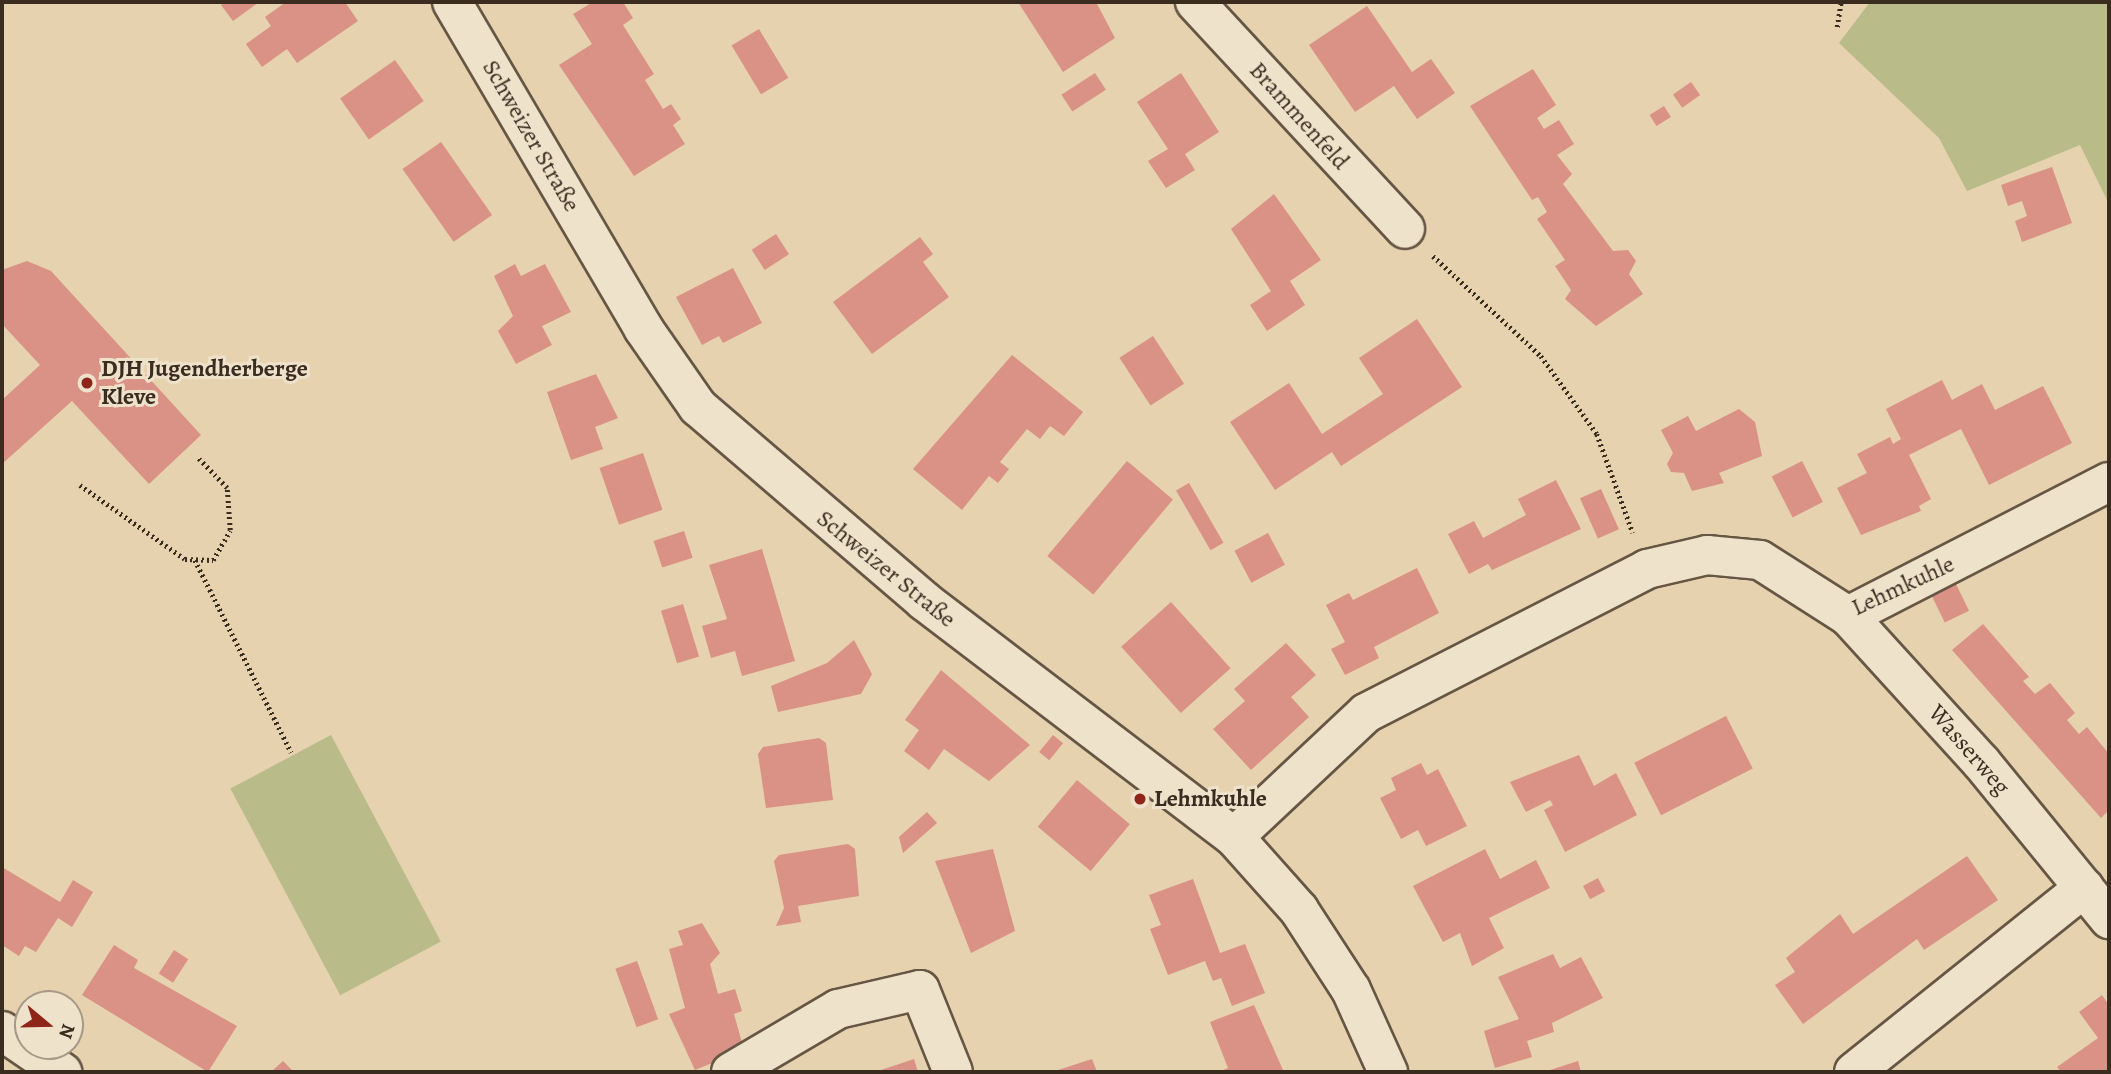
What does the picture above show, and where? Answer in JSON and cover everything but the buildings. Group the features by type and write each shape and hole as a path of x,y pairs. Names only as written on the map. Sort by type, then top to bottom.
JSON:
{"street":[{"name":"Schweizer Straße","path":"452,2 643,328 698,407 924,601 1234,837 1306,922 1351,990 1386,1072"},
{"name":"Brammenfeld","path":"1195,2 1301,124 1405,229"},
{"name":"Lehmkuhle","path":"1234,837 1366,713 1647,569 1707,555 1760,560 1848,617 2109,482"},
{"name":"Wasserweg","path":"1848,617 1981,762 2109,919"},
{"path":"1854,1072 2084,888"},
{"path":"731,1072 838,1009 920,990 954,1072"},
{"path":"2,1031 62,1072"}],"path":[{"path":"1837,27 1840,2"},
{"path":"1405,229 1541,356 1565,389 1597,434 1647,569"},
{"path":"195,560 213,560 230,530 227,488 198,458"},
{"path":"80,485 195,560 290,752"}],"green space":[{"path":"1870,2 2109,2 2109,204 2080,145 1967,191 1939,138 1839,43"},
{"path":"331,735 441,942 340,995 230,789"}],"place":[{"name":"DJH Jugendherberge Kleve","path":"87,383"},
{"name":"Lehmkuhle","path":"1140,799"}]}
